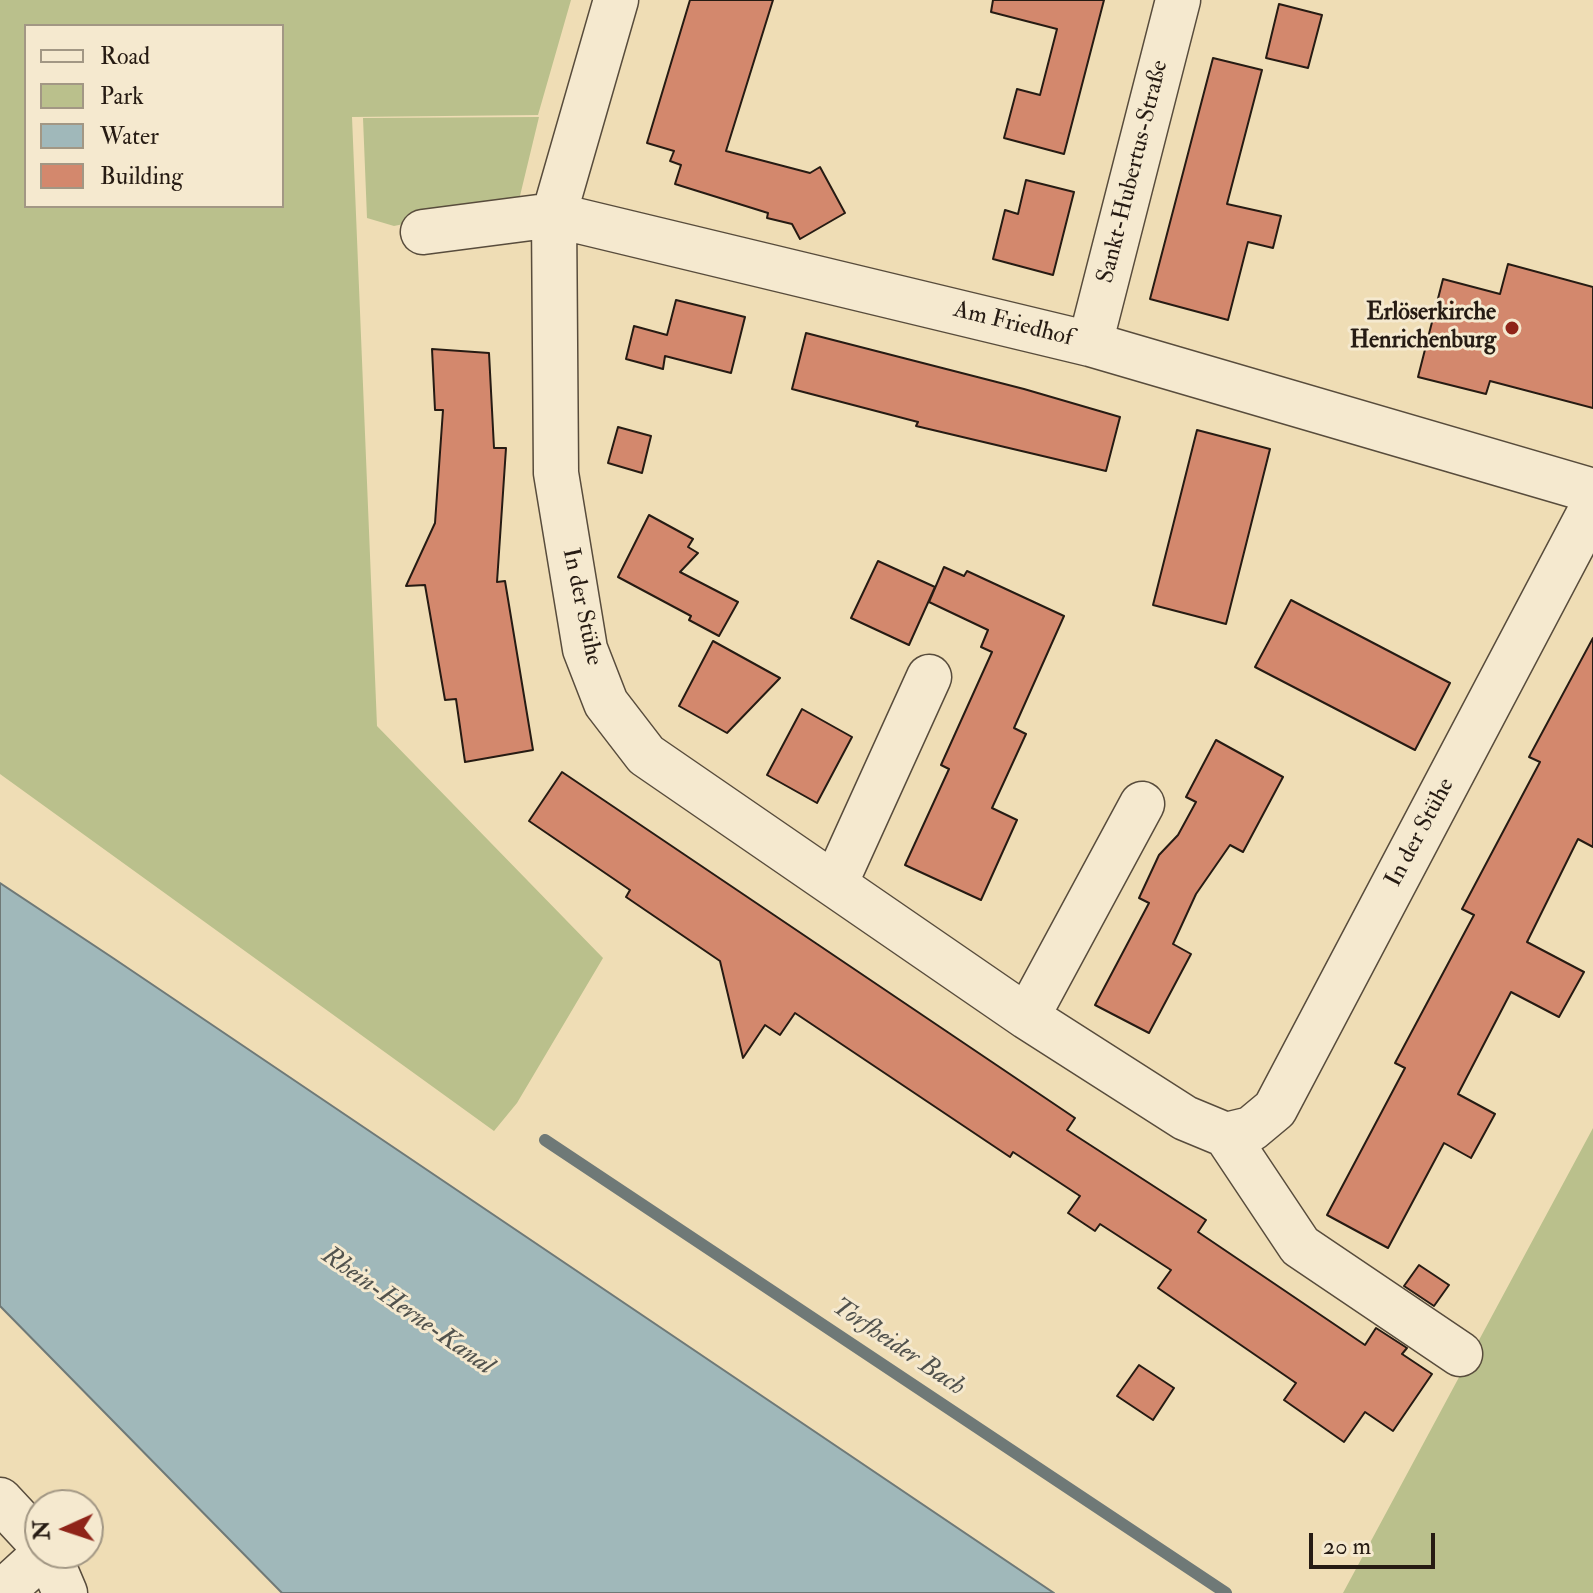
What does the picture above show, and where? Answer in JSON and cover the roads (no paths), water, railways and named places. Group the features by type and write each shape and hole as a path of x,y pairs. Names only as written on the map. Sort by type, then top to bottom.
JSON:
{"street":[{"name":"In der Stühe","path":"616,0 554,215 556,473 585,649 606,703 646,755 1027,1017 1185,1118 1226,1135 1251,1129 1275,1109 1593,506"},
{"name":"Sankt-Hubertus-Straße","path":"1090,344 1178,0"},
{"name":"Am Friedhof","path":"423,232 554,215 1090,344 1593,491"},
{"path":"835,884 929,677"},
{"path":"1027,1017 1142,804"},
{"path":"1226,1135 1300,1246 1460,1354"},
{"path":"0,1500 24,1526"},
{"path":"1,1593 29,1569"},
{"path":"54,1569 65,1593"}],"water":[{"name":"Rhein-Herne-Kanal","path":"0,883 1054,1593 282,1593 0,1306"}],"waterway":[{"name":"Torfheider Bach","path":"545,1140 1226,1593"}],"place":[{"name":"Erlöserkirche Henrichenburg","path":"1512,328"}]}
